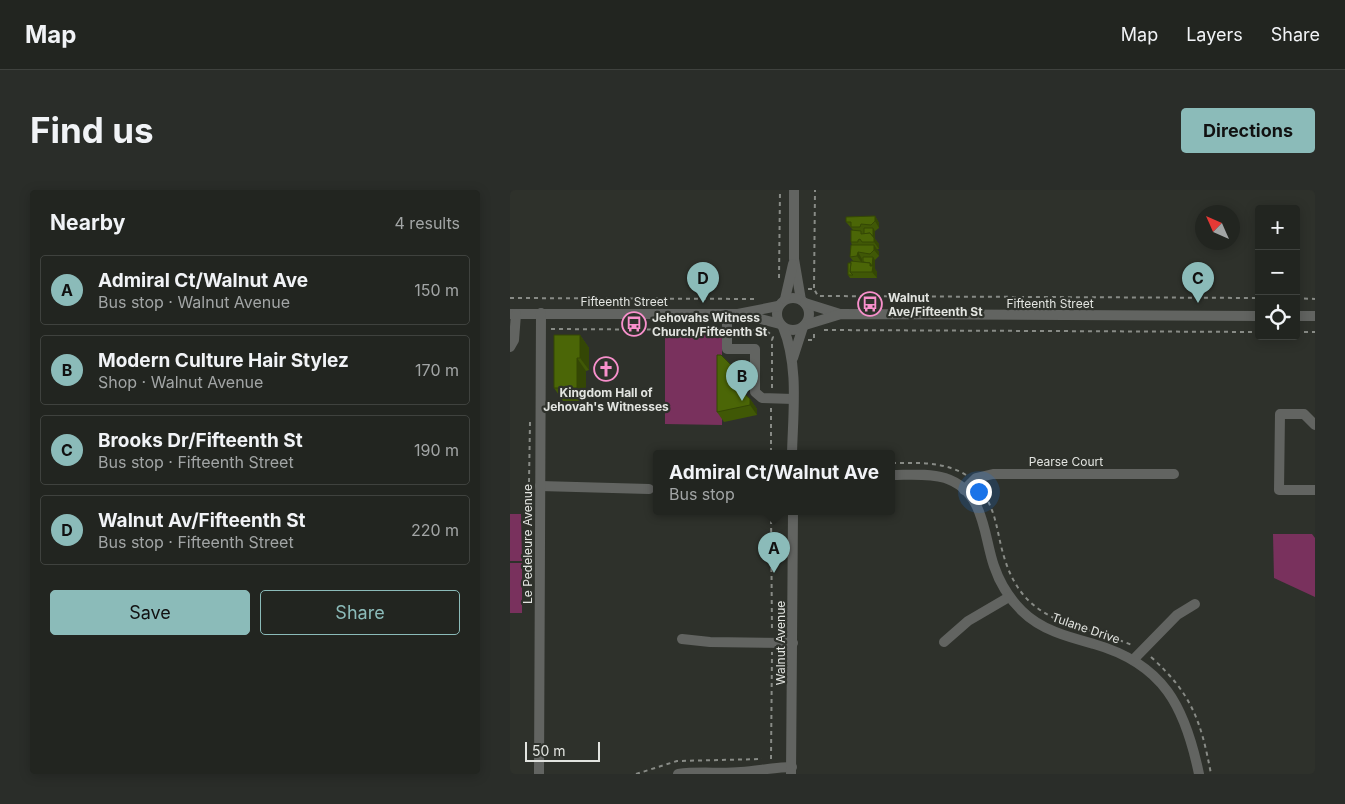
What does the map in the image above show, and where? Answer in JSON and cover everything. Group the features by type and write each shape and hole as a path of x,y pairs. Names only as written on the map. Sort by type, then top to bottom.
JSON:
{"street":[{"path":"792,450 794,341 807,327 809,312 799,288 794,259 794,190"},
{"path":"794,259 787,288 777,316 794,341"},
{"path":"782,303 793,297 803,301"},
{"name":"Fifteenth Street","path":"803,301 841,314 1255,316"},
{"name":"Fifteenth Street","path":"513,314 738,314 782,303"},
{"name":"Le Pedeleure Avenue","path":"539,774 541,313"},
{"path":"510,348 514,340 513,314"},
{"path":"727,314 727,349 755,350 755,392 762,398 793,400"},
{"name":"Fifteenth Street","path":"738,314 782,326"},
{"name":"Fifteenth Street","path":"807,327 841,314"},
{"path":"1300,316 1315,316"},
{"path":"782,326 793,330 807,327"},
{"path":"1315,425 1304,414 1280,414 1279,490 1315,490"},
{"name":"Pearse Court","path":"964,490 973,481 984,476 999,474 1174,474"},
{"name":"Tulane Drive","path":"895,475 945,478 964,490 979,509 1000,582 1009,597 1023,612 1049,630 1116,651 1133,660 1155,677 1168,692 1186,723 1199,774"},
{"path":"540,486 649,489"},
{"name":"Walnut Avenue","path":"792,515 792,770"},
{"path":"944,642 968,621 1009,597"},
{"path":"1133,660 1177,615 1196,604"},
{"path":"682,639 710,642 793,643"},
{"path":"678,774 693,772 746,773 771,767 792,770"}],"path":[{"path":"780,190 778,289 787,288"},
{"path":"815,190 814,289 818,296 1255,298"},
{"path":"799,288 814,289"},
{"path":"510,298 758,299"},
{"path":"1300,298 1315,298"},
{"path":"772,340 814,340 807,327"},
{"path":"541,329 767,330 773,337 771,450"},
{"path":"820,330 1255,332"},
{"path":"1300,332 1315,332"},
{"path":"895,463 945,465 964,474 980,487 995,515 1008,568 1015,582 1027,598 1045,614 1055,619 1116,638 1142,651 1168,674 1184,693 1196,714 1205,743 1211,774"},
{"path":"771,515 771,759"}],"shaded area":[{"path":"722,330 722,425 665,424 665,331"},
{"path":"510,514 521,514 522,561 510,561"},
{"path":"1273,534 1312,534 1315,538 1315,597 1274,578"},
{"path":"510,563 522,563 522,613 510,613"}],"building":[{"path":"875,216 875,221 871,225 861,224 860,227 851,227 851,222 846,222 846,217"},
{"path":"864,228 873,228 873,236 870,233 864,234"},
{"path":"851,230 861,231 861,234 870,233 874,238 874,242 862,242 860,239 858,242 851,242"},
{"path":"851,245 874,245 874,250 870,254 858,252 857,256 850,257"},
{"path":"863,257 873,257 872,266 870,263 863,262"},
{"path":"851,261 870,263 870,266 873,266 872,272 850,272"},
{"path":"848,263 851,263 850,272 853,275 848,275"},
{"path":"554,335 580,335 580,358 577,358 577,388 554,388"},
{"path":"717,355 721,355 738,372 738,388 750,399 750,405 717,412"}],"place":[{"name":"Walnut Av/Fifteenth St","path":"703,303"},
{"name":"Brooks Dr/Fifteenth St","path":"1198,303"},
{"name":"Walnut Ave/Fifteenth St","path":"870,304"},
{"name":"Jehovahs Witness Church/Fifteenth St","path":"634,324"},
{"name":"Kingdom Hall of Jehovah's Witnesses","path":"606,369"},
{"name":"Modern Culture Hair Stylez","path":"742,401"},
{"name":"Admiral Ct/Walnut Ave","path":"774,573"}]}
